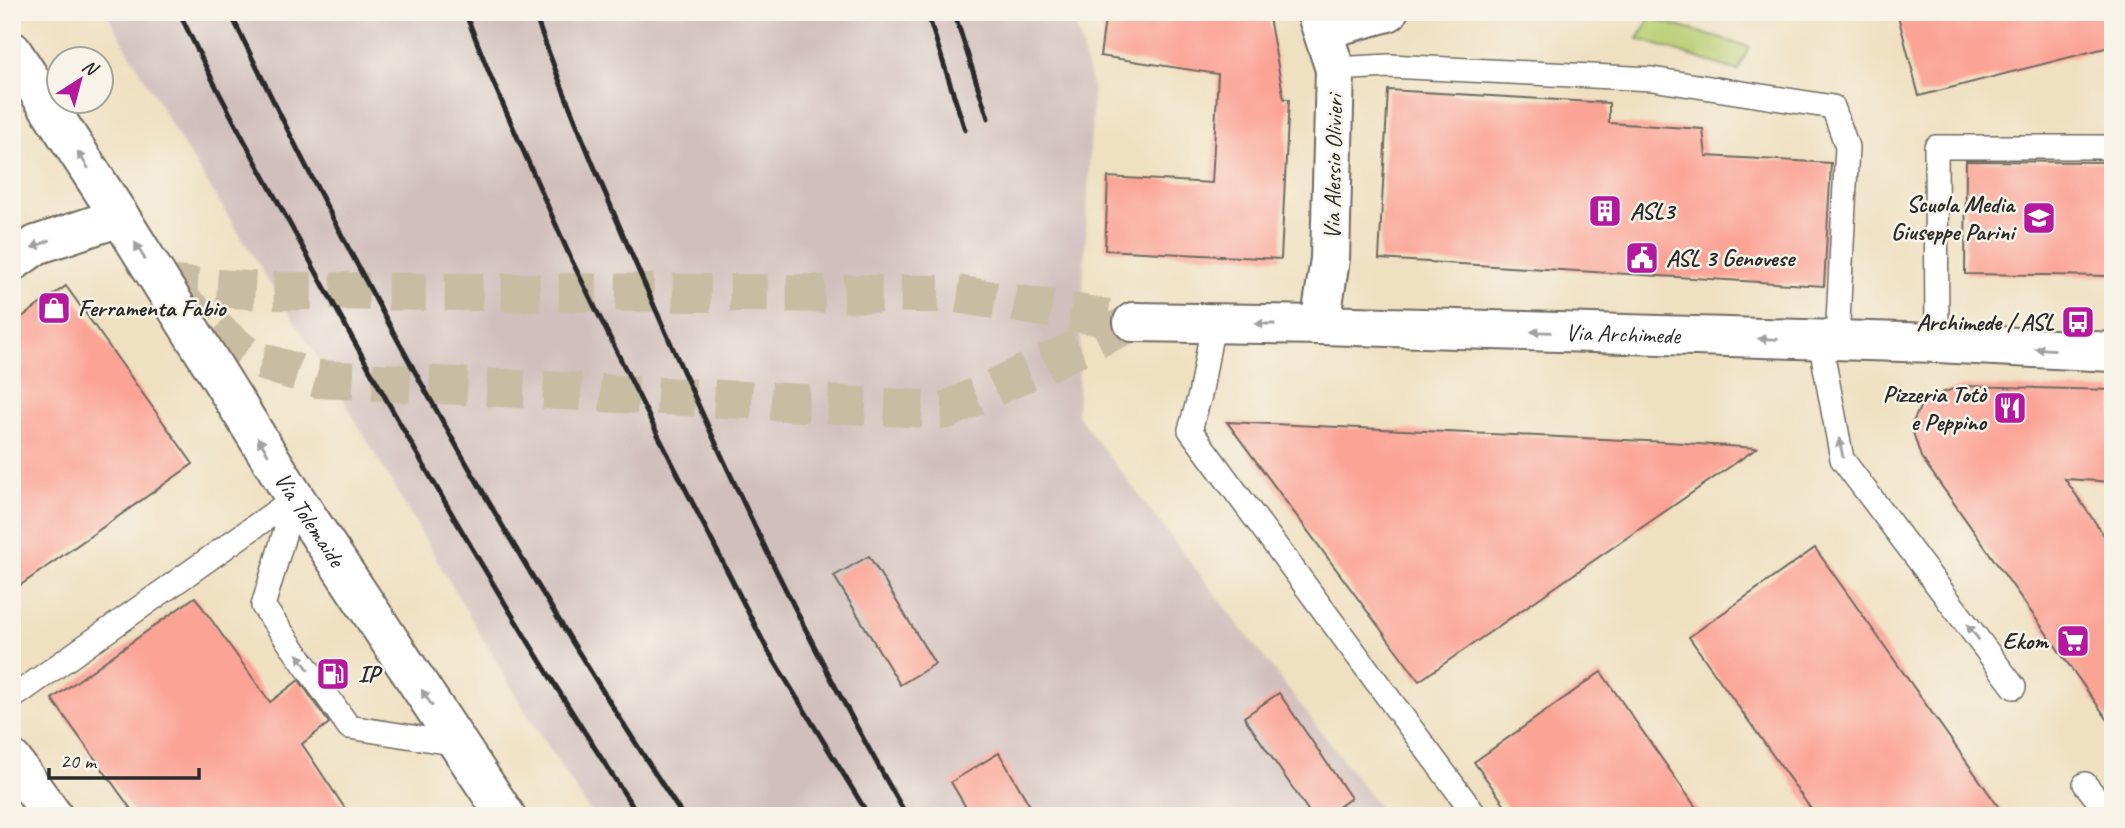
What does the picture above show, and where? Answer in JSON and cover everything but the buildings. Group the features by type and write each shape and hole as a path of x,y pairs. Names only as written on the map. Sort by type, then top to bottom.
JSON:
{"street":[{"path":"1319,21 1388,12"},
{"name":"Via Alessio Olivieri","path":"1319,21 1335,69 1330,258 1320,325"},
{"name":"Via Tolemaide","path":"12,51 120,217 295,498 506,816"},
{"path":"12,262 36,245 120,217"},
{"name":"Via Archimede","path":"1133,322 1937,343 2113,352"},
{"path":"12,760 53,816"}],"lane":[{"path":"1335,69 1389,66 1652,79 1833,107 1847,147 1828,341 1842,459 2014,687"},
{"path":"1937,343 1936,147 2113,147"},
{"path":"1213,324 1200,395 1190,430 1476,816"},
{"path":"12,698 295,498"},
{"path":"295,498 263,606 349,727 458,744"},
{"path":"2085,784 2111,816"}],"shaded area":[{"path":"106,12 1073,12 1093,91 1077,415 1386,816 593,816 524,709 342,397 179,138"}],"green space":[{"path":"1650,18 1749,47 1738,71 1638,39"}],"tunnel":[{"path":"160,284 262,291 956,294 1133,322"},
{"path":"171,293 250,358 318,379 947,410 1133,322"}],"railway":[{"path":"179,12 248,147 434,483 514,618 639,816"},
{"path":"230,12 333,219 443,421 559,621 683,816"},
{"path":"465,12 571,259 658,435 767,649 869,816"},
{"path":"534,12 610,204 716,444 807,632 907,816"},
{"path":"927,12 965,130"},
{"path":"954,12 988,118"}],"place":[{"name":"ASL3","path":"1605,211"},
{"name":"Scuola Media Giuseppe Parini","path":"2039,218"},
{"name":"ASL 3 Genovese","path":"1642,258"},
{"name":"Ferramenta Fabio","path":"54,308"},
{"name":"Archimede / ASL","path":"2078,322"},
{"name":"Pizzeria Totò e Peppino","path":"2010,408"},
{"name":"Ekom","path":"2073,641"},
{"name":"IP","path":"333,674"}]}
